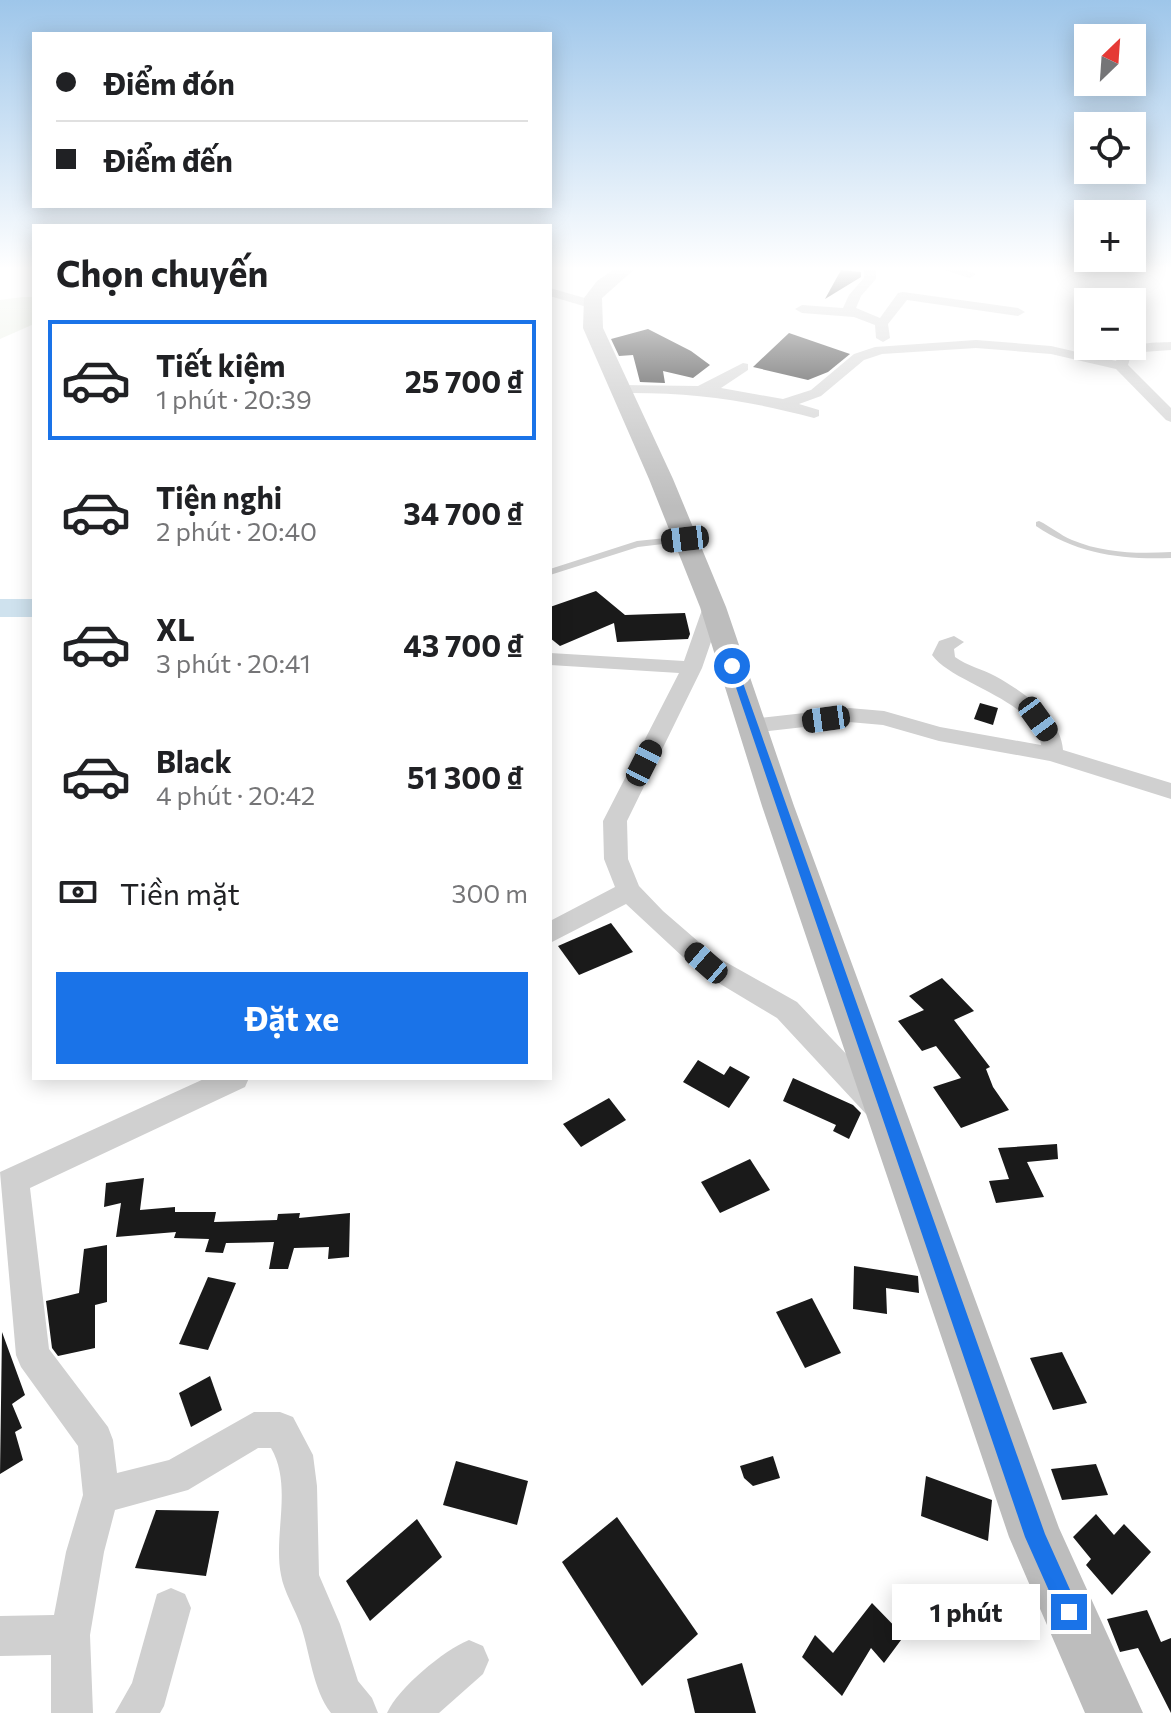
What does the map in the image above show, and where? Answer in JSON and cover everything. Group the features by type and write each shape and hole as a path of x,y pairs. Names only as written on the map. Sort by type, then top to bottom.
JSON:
{"street":[{"path":"602,347 713,607 751,726 1036,1537 1114,1713"},
{"path":"787,403 816,393 859,357 880,350 929,347"},
{"path":"1013,347 1051,350 1121,366 1171,417"},
{"path":"1121,366 1124,356 1140,348 1156,347"},
{"path":"704,388 718,384 743,367"},
{"path":"621,389 704,388 787,403 814,413"},
{"path":"1153,399 1171,399"},
{"path":"713,607 692,668 615,821 616,859 629,891 654,918 706,963 787,1010 889,1120"},
{"path":"954,642 946,645 942,655 948,663 991,683 1038,719 1051,736 1052,754"},
{"path":"552,659 692,668"},
{"path":"751,726 849,715 873,717 939,734 1052,754 1171,791"},
{"path":"1097,770 1171,784"},
{"path":"552,932 629,891"},
{"path":"72,1713 70,1635 85,1552 101,1495 95,1440 33,1355 7,1183 231,1080"},
{"path":"101,1495 175,1477 254,1430 280,1430 295,1455 300,1575 320,1624 341,1693 357,1713"},
{"path":"136,1713 153,1683 171,1608"},
{"path":"0,1636 70,1635"},
{"path":"408,1713 469,1660"}],"lane":[{"path":"1039,524 1083,547 1139,557 1171,555"},
{"path":"552,571 637,544 685,539"}],"building":[{"path":"615,347 683,347 710,365 693,378 663,371 665,383 640,382 633,355 619,356"},
{"path":"774,347 829,347 850,354 828,372 808,380 753,367"},
{"path":"596,591 625,615 685,613 690,634 688,639 617,642 614,623 560,646 552,640 552,606"},
{"path":"980,703 998,708 993,725 974,719"},
{"path":"611,923 633,952 579,975 558,946"},
{"path":"942,978 974,1011 954,1020 990,1067 986,1069 993,1087 1009,1110 961,1128 933,1087 961,1078 936,1046 922,1051 898,1021 924,1010 909,996"},
{"path":"698,1060 724,1075 730,1066 750,1077 729,1108 683,1082"},
{"path":"793,1078 853,1105 861,1113 849,1139 833,1131 836,1125 783,1101"},
{"path":"609,1098 626,1120 581,1147 563,1124"},
{"path":"1057,1144 1058,1159 1027,1162 1044,1197 996,1203 989,1181 1009,1179 998,1148"},
{"path":"750,1159 770,1190 720,1213 701,1182"},
{"path":"144,1178 140,1210 175,1207 175,1212 216,1212 214,1222 277,1220 278,1214 300,1213 299,1218 350,1213 349,1257 328,1259 329,1247 294,1248 288,1269 269,1269 274,1242 226,1243 223,1253 205,1252 209,1239 174,1238 176,1232 116,1237 121,1203 104,1207 106,1183"},
{"path":"107,1245 107,1302 95,1305 95,1348 58,1356 52,1348 46,1301 79,1293 84,1249"},
{"path":"854,1266 918,1276 919,1293 886,1288 887,1314 853,1309"},
{"path":"208,1277 236,1283 208,1350 179,1344"},
{"path":"812,1298 841,1353 805,1368 776,1312"},
{"path":"2,1332 25,1395 12,1404 22,1428 15,1432 23,1460 0,1474"},
{"path":"1062,1352 1087,1403 1053,1410 1030,1358"},
{"path":"210,1376 222,1410 191,1427 179,1393"},
{"path":"773,1456 780,1478 753,1486 744,1478 740,1466"},
{"path":"456,1461 528,1481 517,1525 443,1505"},
{"path":"1096,1464 1108,1495 1062,1500 1051,1469"},
{"path":"926,1476 992,1500 988,1541 921,1516"},
{"path":"156,1510 219,1511 206,1576 135,1568"},
{"path":"1096,1514 1114,1535 1124,1524 1151,1552 1112,1595 1086,1565 1091,1559 1073,1537"},
{"path":"617,1517 698,1634 642,1686 562,1562"},
{"path":"417,1519 442,1557 370,1621 346,1581"},
{"path":"872,1603 904,1636 884,1663 871,1648 842,1696 802,1657 815,1635 833,1653"},
{"path":"1147,1610 1161,1642 1171,1638 1171,1713 1138,1648 1120,1652 1107,1619"},
{"path":"742,1663 756,1713 695,1713 687,1679"}],"waterway":[{"path":"0,608 32,608"}],"route":[{"path":"732,666 778,806 1036,1537 1069,1612"}]}
